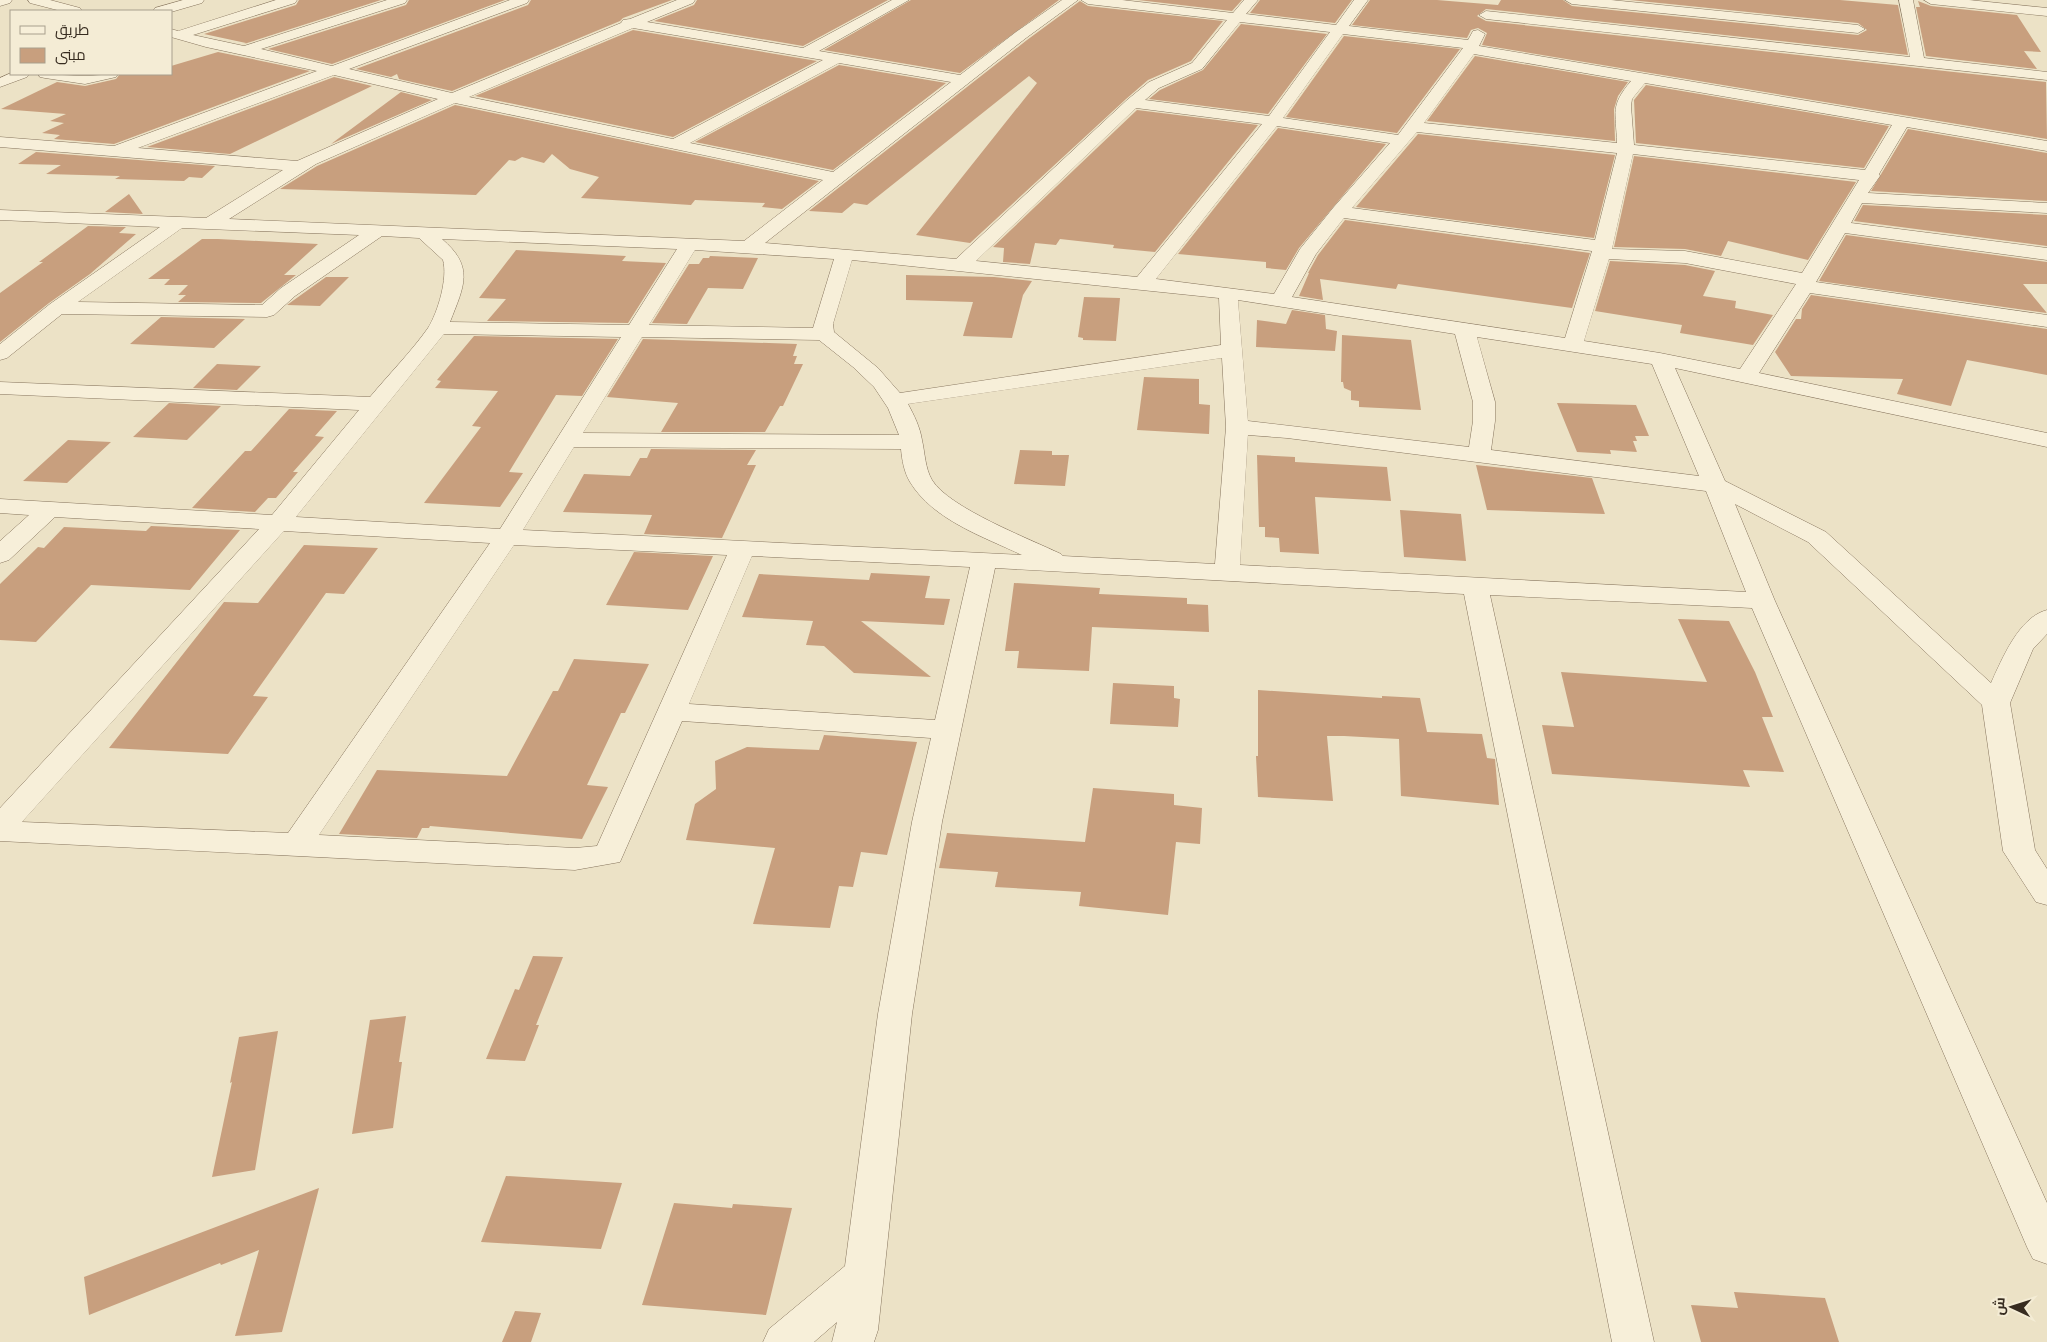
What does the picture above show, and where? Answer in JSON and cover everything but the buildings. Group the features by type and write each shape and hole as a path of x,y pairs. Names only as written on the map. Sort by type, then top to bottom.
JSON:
{"street":[{"path":"0,2 5,0"},
{"path":"34,0 72,10"},
{"path":"59,6 82,0"},
{"path":"163,10 197,0"},
{"path":"175,34 290,0"},
{"path":"245,50 400,0"},
{"path":"113,152 522,0"},
{"path":"654,0 683,2"},
{"path":"805,52 902,0"},
{"path":"748,247 1022,35 1071,0"},
{"path":"1088,0 1472,47 1641,78 2047,146"},
{"path":"962,264 1132,103 1154,85 1197,66 1251,0"},
{"path":"1142,284 1273,121 1362,0"},
{"path":"1281,300 1307,253 1339,212 1413,128 1472,47 1486,15 1496,0"},
{"path":"1572,0 1858,29"},
{"path":"1906,0 1918,63"},
{"path":"1931,0 2047,12"},
{"path":"211,223 299,166 628,23 683,2"},
{"path":"1486,15 2047,76"},
{"path":"628,23 965,80"},
{"path":"175,34 206,43 245,50 453,98 836,178"},
{"path":"180,51 206,43"},
{"path":"674,145 838,58"},
{"path":"0,83 20,75"},
{"path":"52,75 85,80 107,75"},
{"path":"1573,344 1601,250 1626,149 1623,106 1625,98 1641,78"},
{"path":"1132,103 1402,140"},
{"path":"1746,376 1872,176 1902,122"},
{"path":"1413,128 1872,176"},
{"path":"0,142 299,166"},
{"path":"1858,198 2047,208"},
{"path":"1339,212 1601,250 1630,256 1685,258 1805,283 2047,321"},
{"path":"4,217 211,223 690,243 962,264 1228,293 1660,358 2047,440"},
{"path":"0,354 57,308 179,222"},
{"path":"1839,227 2047,254"},
{"path":"57,308 267,311 288,292 378,230"},
{"path":"0,827 278,523 438,328 448,300 454,267 451,259 424,232"},
{"path":"297,844 508,537 690,243"},
{"path":"824,334 823,324 845,254"},
{"path":"1227,572 1237,427 1228,293"},
{"path":"438,328 824,334 858,359 879,379 894,400 907,424 912,459 925,487 956,513 1064,564"},
{"path":"1464,328 1484,402 1484,422 1479,455"},
{"path":"894,400 1232,350"},
{"path":"1660,358 1715,484 1762,601 2047,1247"},
{"path":"0,388 377,404"},
{"path":"1237,427 1715,484 1817,537 1996,702"},
{"path":"568,440 910,442"},
{"path":"0,506 508,537 1227,572 1475,587 1762,601"},
{"path":"0,555 49,509"},
{"path":"0,831 575,859 609,855 743,548"},
{"path":"854,1342 895,1014 926,822 984,560"},
{"path":"1475,587 1633,1342"},
{"path":"2047,618 2021,646 1996,702 2019,851 2047,894"},
{"path":"672,712 947,730"},
{"path":"784,1342 864,1274"}]}
